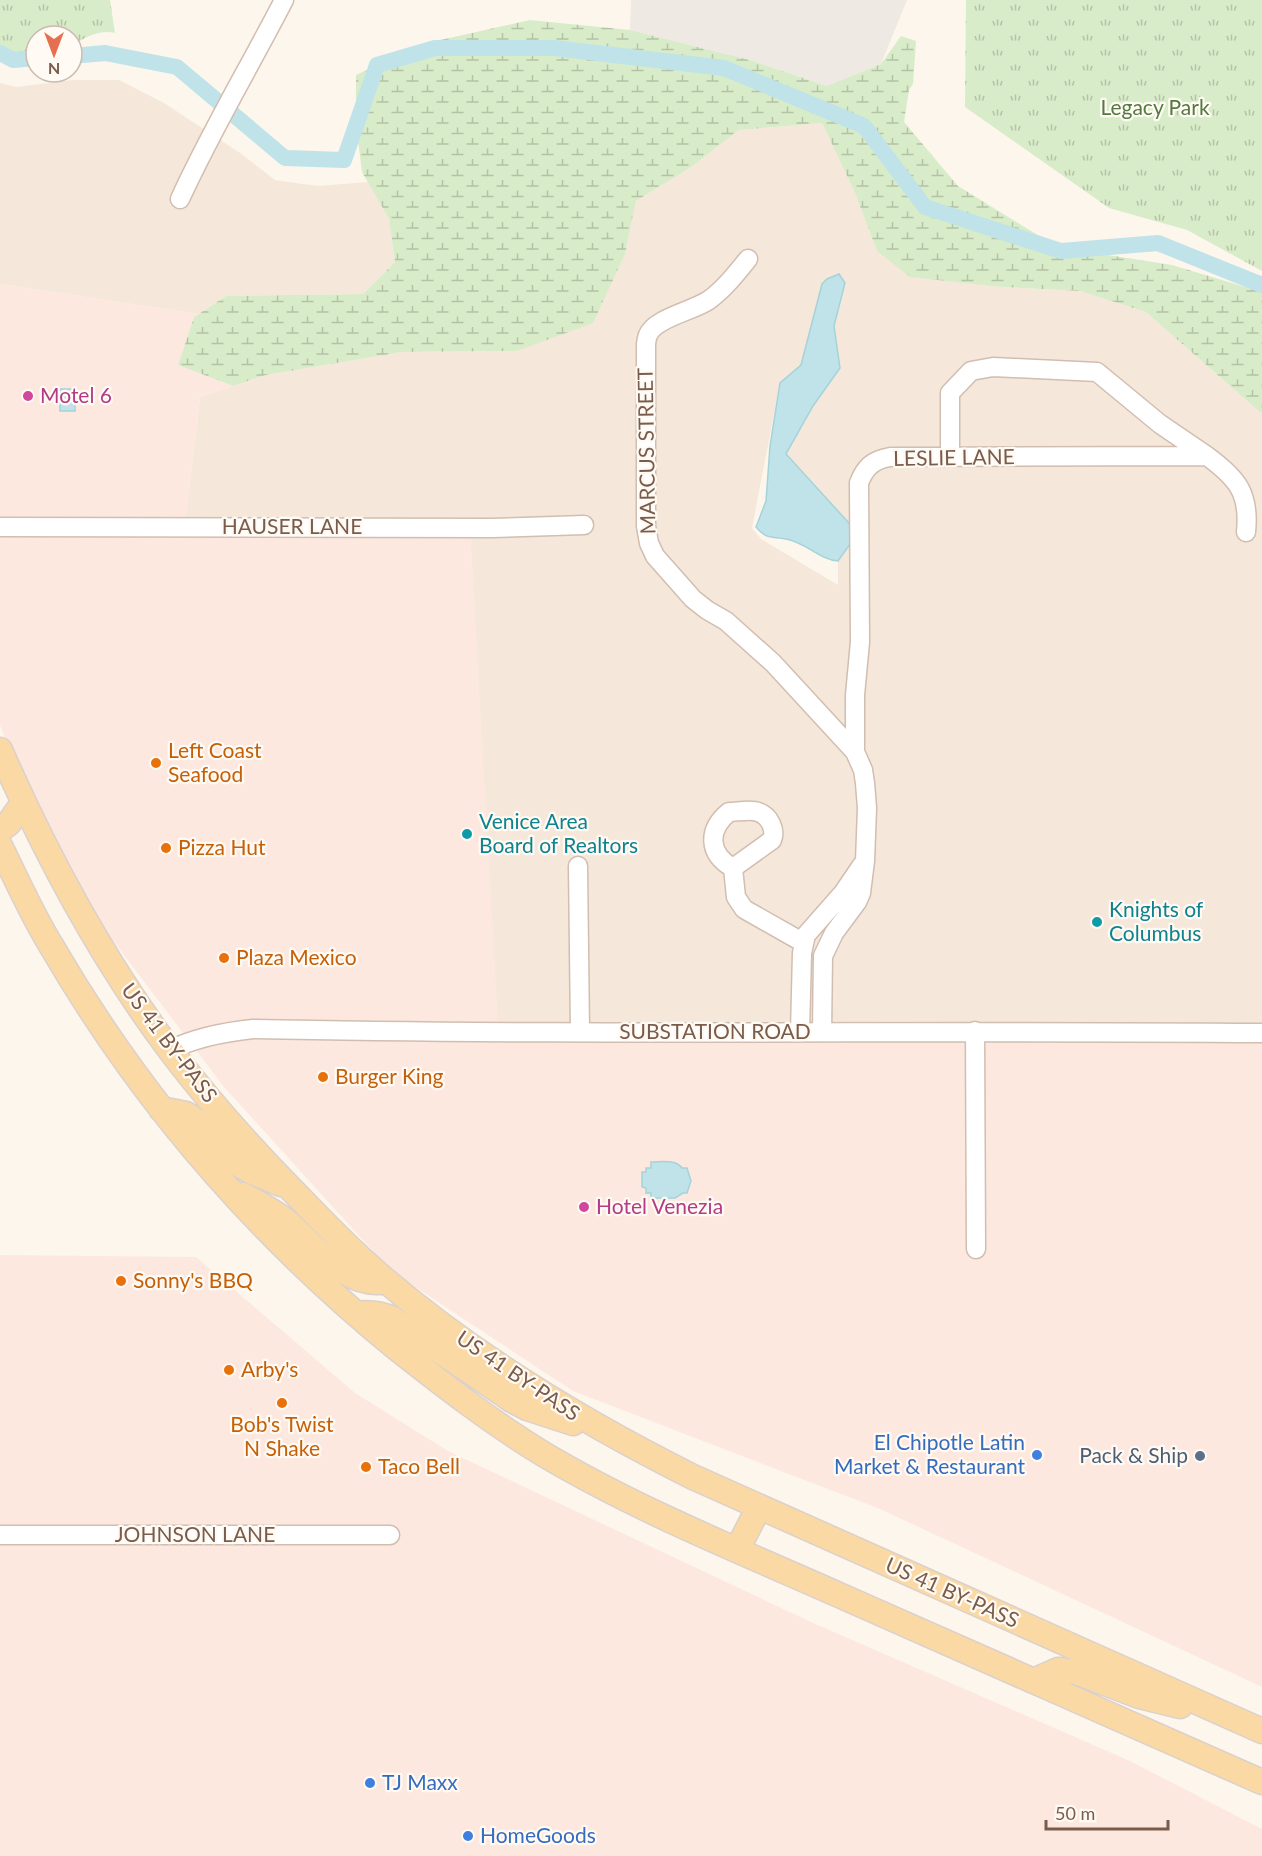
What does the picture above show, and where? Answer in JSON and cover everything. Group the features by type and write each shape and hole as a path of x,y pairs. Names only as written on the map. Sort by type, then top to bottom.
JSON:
{"main road":[{"name":"US 41 BY-PASS","path":"0,750 12,804 116,972 170,1050 214,1104 325,1224 386,1281 441,1324 497,1365 559,1405 693,1477 1262,1731"},
{"path":"0,830 9,823 12,804"},
{"name":"US 41 BY-PASS","path":"0,846 50,944 139,1081 161,1109 219,1178 290,1254 356,1314 434,1378 544,1454 650,1509 737,1550 1262,1782"},
{"path":"161,1109 186,1114 195,1120 233,1161 291,1189"},
{"path":"219,1178 276,1214 346,1274 370,1282 386,1281"},
{"path":"356,1314 378,1313 393,1319 527,1408 615,1437"},
{"path":"737,1550 759,1507"},
{"path":"1033,1681 1058,1670 1076,1672 1158,1702 1221,1713"}],"street":[{"path":"180,199 284,0"},
{"name":"MARCUS STREET","path":"748,259 726,286 708,300 660,323 647,335 646,504 649,543 655,556 693,599 726,621 773,663 855,752"},
{"path":"950,457 950,393 971,371 993,368 1097,372 1160,424 1227,471 1240,490 1246,506 1246,532"},
{"name":"LESLIE LANE","path":"822,1032 823,956 834,933 861,893 865,861 867,808 865,783 863,770 855,752 855,694 860,642 859,483 863,473 870,464 890,457 1206,456"},
{"name":"HAUSER LANE","path":"0,527 492,528 584,525"},
{"path":"800,1032 804,943 811,929 843,892 865,861"},
{"path":"578,866 580,1032"},
{"path":"733,868 736,897 744,909 804,943"},
{"name":"SUBSTATION ROAD","path":"170,1050 203,1037 253,1029 1262,1033"},
{"path":"975,1031 976,1249"},
{"name":"JOHNSON LANE","path":"0,1535 390,1535"}],"shaded area":[{"path":"631,0 907,0 881,64 827,86 750,60 630,30"},
{"path":"84,80 119,80 164,103 240,153 275,180 317,186 368,182 389,219 395,262 363,294 226,296 198,314 0,284 0,83 16,87 40,84 84,84"},
{"path":"822,123 855,193 877,251 1003,287 1080,291 1146,312 1262,414 1262,1025 852,1021 497,1025 470,532 185,524 200,397 266,375 402,352 517,351 625,254 636,201 690,168 739,130","holes":["834,277 844,283 834,326 840,368 813,406 786,454 858,533 838,561 838,585 761,539 752,528 780,383 801,365 822,284"]},
{"path":"0,284 198,314 194,317 178,365 233,386 200,397 185,524 470,532 498,1025 852,1021 1262,1025 1262,1687 880,1509 573,1391 391,1271 224,1087 108,934 64,864 0,725"},
{"path":"0,1255 196,1257 355,1393 448,1451 811,1622 1130,1761 1262,1829 1262,1856 0,1856"}],"green space":[{"path":"0,0 110,0 115,33 104,32 84,39 84,24 24,24 24,60 0,46"},
{"name":"Legacy Park","path":"966,0 1262,0 1262,271 1187,230 1109,208 965,107"},
{"path":"530,20 630,30 750,60 827,86 881,64 901,36 916,41 913,84 909,90 904,122 958,186 1057,247 1172,265 1262,292 1262,414 1146,312 1080,291 1003,287 910,277 877,251 855,193 822,123 739,130 690,168 636,201 625,254 593,323 517,351 402,352 266,375 233,386 178,365 194,317 226,296 363,294 395,262 389,219 362,172 356,124 356,75 427,43"}],"water":[{"path":"839,274 845,283 834,326 840,368 813,406 786,454 858,533 838,561 825,558 793,541 766,536 756,527 766,501 770,446 780,383 801,365 822,284"},
{"path":"60,389 75,389 75,411 60,411"},
{"path":"651,1162 672,1162 682,1168 687,1168 691,1181 687,1193 675,1198 651,1198 651,1193 646,1193 646,1188 642,1187 642,1172 646,1172 646,1168 651,1168"}],"waterway":[{"path":"84,55 105,53 177,67 285,158 344,160 377,65 435,48 554,48 724,68 864,126 925,207 1061,251 1158,243 1262,285"},
{"path":"0,53 13,60 24,59"}],"place":[{"name":"Motel 6","path":"28,396"},
{"name":"Left Coast Seafood","path":"156,763"},
{"name":"Venice Area Board of Realtors","path":"467,834"},
{"name":"Pizza Hut","path":"166,848"},
{"name":"Knights of Columbus","path":"1097,922"},
{"name":"Plaza Mexico","path":"224,958"},
{"name":"Burger King","path":"323,1077"},
{"name":"Hotel Venezia","path":"584,1207"},
{"name":"Sonny's BBQ","path":"121,1281"},
{"name":"Arby's","path":"229,1370"},
{"name":"Bob's Twist N Shake","path":"282,1403"},
{"name":"El Chipotle Latin Market & Restaurant","path":"1037,1455"},
{"name":"Pack & Ship","path":"1200,1456"},
{"name":"Taco Bell","path":"366,1467"},
{"name":"TJ Maxx","path":"370,1783"},
{"name":"HomeGoods","path":"468,1836"}]}
